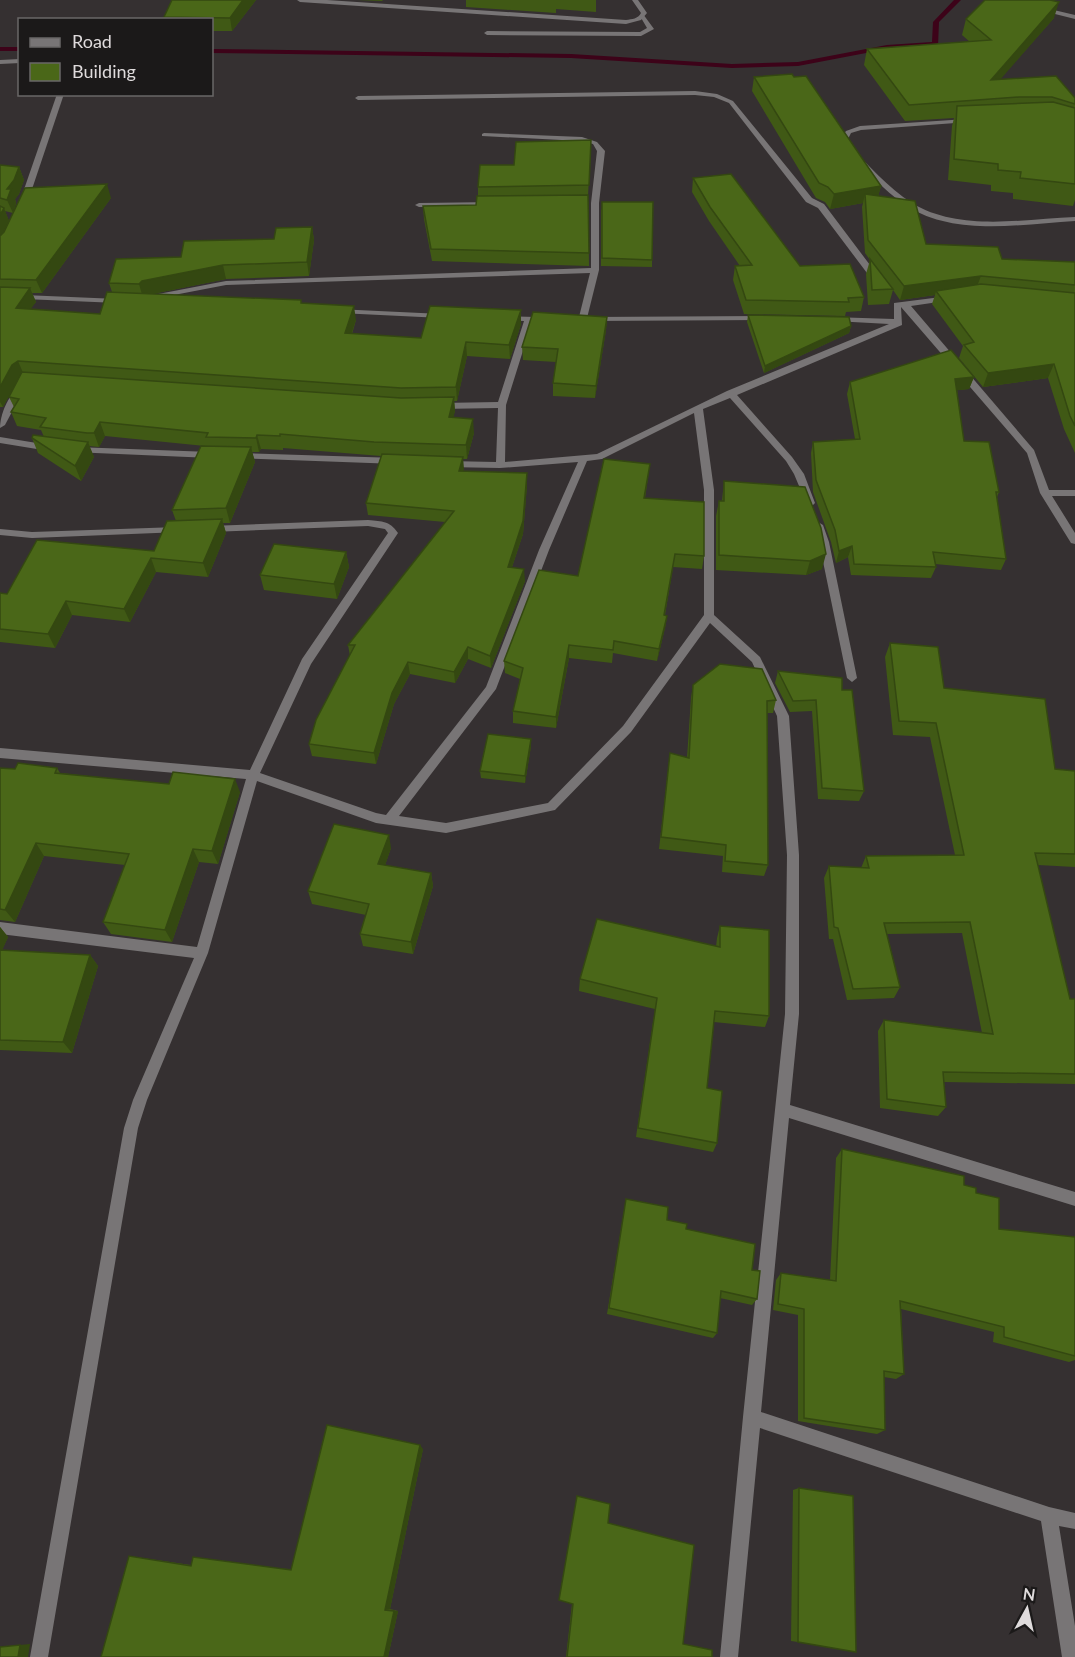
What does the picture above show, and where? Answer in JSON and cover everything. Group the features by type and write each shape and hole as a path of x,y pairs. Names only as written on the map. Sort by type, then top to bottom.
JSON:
{"street":[{"path":"300,0 614,22 636,21 643,16"},
{"path":"487,33 641,34 651,29 635,0"},
{"path":"1040,9 1075,17"},
{"path":"0,62 18,61"},
{"path":"358,98 695,93 722,97 731,102 809,200 821,206 883,287"},
{"path":"21,208 32,184 60,96"},
{"path":"972,120 860,128 848,132 843,141 844,145 910,204 939,218 963,222 1075,219"},
{"path":"484,135 573,138 595,143 601,151 596,203 595,270 583,319"},
{"path":"584,203 596,203"},
{"path":"419,205 501,204"},
{"path":"166,304 143,301 226,283 595,270"},
{"path":"0,296 131,302"},
{"path":"898,302 953,297"},
{"path":"898,302 899,323"},
{"path":"898,302 1031,452 1045,493 1075,541"},
{"path":"330,311 447,316"},
{"path":"494,318 583,319"},
{"path":"529,319 776,318"},
{"path":"828,318 899,323"},
{"path":"500,465 502,405 529,319"},
{"path":"441,463 500,465 599,457 730,393 899,323"},
{"path":"0,424 24,380"},
{"path":"730,393 785,453 799,474 824,542 852,678"},
{"path":"425,406 502,405"},
{"path":"0,753 253,775 376,818 446,828 551,807 627,729 709,616 709,490 698,408"},
{"path":"0,440 92,452 405,462"},
{"path":"389,820 491,689 544,550 583,460"},
{"path":"1045,493 1075,493"},
{"path":"0,532 32,535 368,523 383,525 392,530 392,536 306,662 253,775 202,953 140,1100 131,1128 39,1657"},
{"path":"709,616 756,660 783,716 793,855 792,1014 729,1657"},
{"path":"0,928 202,953"},
{"path":"782,1109 1075,1199"},
{"path":"751,1417 1049,1515 1075,1521"},
{"path":"1049,1515 1071,1657"}],"building":[{"path":"172,0 243,0 230,18 164,17"},
{"path":"985,0 1059,2 991,80 1056,76 1075,98 1075,104 1052,97 1019,97 909,105 867,49 991,40 966,19"},
{"path":"792,74 794,77 806,76 881,186 834,194 828,187 819,183 754,77"},
{"path":"1053,102 1075,108 1075,184 1020,178 1021,172 998,170 998,164 954,159 957,106"},
{"path":"591,140 589,185 478,187 480,165 514,165 516,142"},
{"path":"0,165 19,167 14,180 7,189 11,189 7,200 0,198"},
{"path":"731,174 800,266 850,264 864,297 848,298 849,302 746,300 735,266 752,265 710,207 693,178"},
{"path":"107,184 36,280 0,279 0,236 25,188"},
{"path":"865,194 915,201 926,244 998,247 1002,259 1075,262 1075,285 981,276 904,286 868,240"},
{"path":"588,195 589,253 431,249 423,206 476,205 477,196"},
{"path":"602,202 653,202 652,260 602,258"},
{"path":"312,227 307,262 223,265 142,281 139,284 109,283 116,259 181,257 184,241 274,239 276,228"},
{"path":"870,259 893,289 872,290"},
{"path":"981,284 1075,293 1075,426 1054,364 988,373 964,345 974,342 936,291"},
{"path":"0,287 30,288 16,308 100,314 107,292 301,300 301,303 354,306 345,333 421,338 430,306 521,310 509,345 466,342 456,387 401,388 18,361 12,365 0,387"},
{"path":"533,312 607,317 596,386 553,383 558,349 522,347"},
{"path":"748,315 849,317 851,326 765,366"},
{"path":"951,350 974,377 955,379 964,441 989,442 999,492 996,492 1006,559 933,552 936,567 854,564 852,546 839,551 835,530 816,480 813,442 860,439 850,382"},
{"path":"22,372 401,398 454,397 449,417 473,419 466,445 374,442 280,434 280,436 257,435 256,438 206,437 208,433 100,422 94,433 87,433 40,427 46,418 11,412 19,399 9,397"},
{"path":"33,435 88,442 75,466 32,438"},
{"path":"201,446 251,447 226,508 172,510"},
{"path":"382,454 463,457 459,471 527,473 523,521 508,567 524,569 490,656 468,647 454,672 408,662 392,693 374,753 309,744 316,720 355,645 348,645 454,511 366,503"},
{"path":"604,459 650,464 644,498 704,502 704,556 675,554 664,615 667,616 659,649 614,641 613,650 569,645 556,717 513,711 523,668 504,661 539,570 578,576"},
{"path":"724,481 805,487 821,528 826,554 810,561 719,555 719,501 724,501"},
{"path":"222,519 203,563 151,558 124,609 66,601 48,634 0,629 0,593 7,594 37,540 154,551 167,521"},
{"path":"274,544 346,552 334,584 260,575"},
{"path":"890,643 938,647 944,688 1045,699 1055,769 1075,771 1075,854 1035,853 1070,999 1075,999 1075,1074 943,1072 946,1107 887,1099 884,1020 993,1034 970,922 884,923 900,987 853,989 838,928 834,927 829,866 869,868 866,856 964,855 936,723 899,721"},
{"path":"720,664 762,669 776,700 767,701 768,865 725,861 726,845 661,837 670,753 689,758 693,685"},
{"path":"778,671 842,678 842,690 852,690 864,791 822,788 816,700 793,701"},
{"path":"488,734 531,739 525,776 480,771"},
{"path":"18,763 57,768 55,773 169,784 173,772 235,779 212,851 193,849 165,930 103,922 129,854 36,843 5,910 0,909 0,768 15,769"},
{"path":"334,824 389,835 378,864 431,873 411,942 360,934 369,904 308,891"},
{"path":"597,919 720,947 720,926 769,930 769,1016 715,1011 707,1088 722,1091 717,1143 638,1128 657,998 580,979"},
{"path":"0,950 90,955 63,1042 0,1040"},
{"path":"842,1149 964,1176 964,1185 976,1188 976,1193 999,1198 999,1229 1075,1237 1075,1356 1004,1337 1004,1327 900,1301 904,1374 884,1371 885,1430 804,1418 804,1309 778,1304 781,1273 836,1281"},
{"path":"626,1199 668,1207 667,1220 687,1224 686,1229 755,1244 752,1270 760,1271 757,1299 721,1291 717,1333 609,1308"},
{"path":"327,1425 420,1445 385,1610 394,1611 384,1657 101,1657 129,1556 191,1566 193,1557 291,1570"},
{"path":"799,1488 853,1496 856,1652 798,1642"},
{"path":"577,1496 610,1504 608,1523 694,1545 683,1644 712,1650 712,1657 567,1657 573,1604 559,1600"},
{"path":"20,1645 18,1657 0,1657 0,1647"}],"waterway":[{"path":"213,51 571,56 732,66 798,64 887,47 935,44 936,22 958,0"},
{"path":"0,49 18,49"}]}
